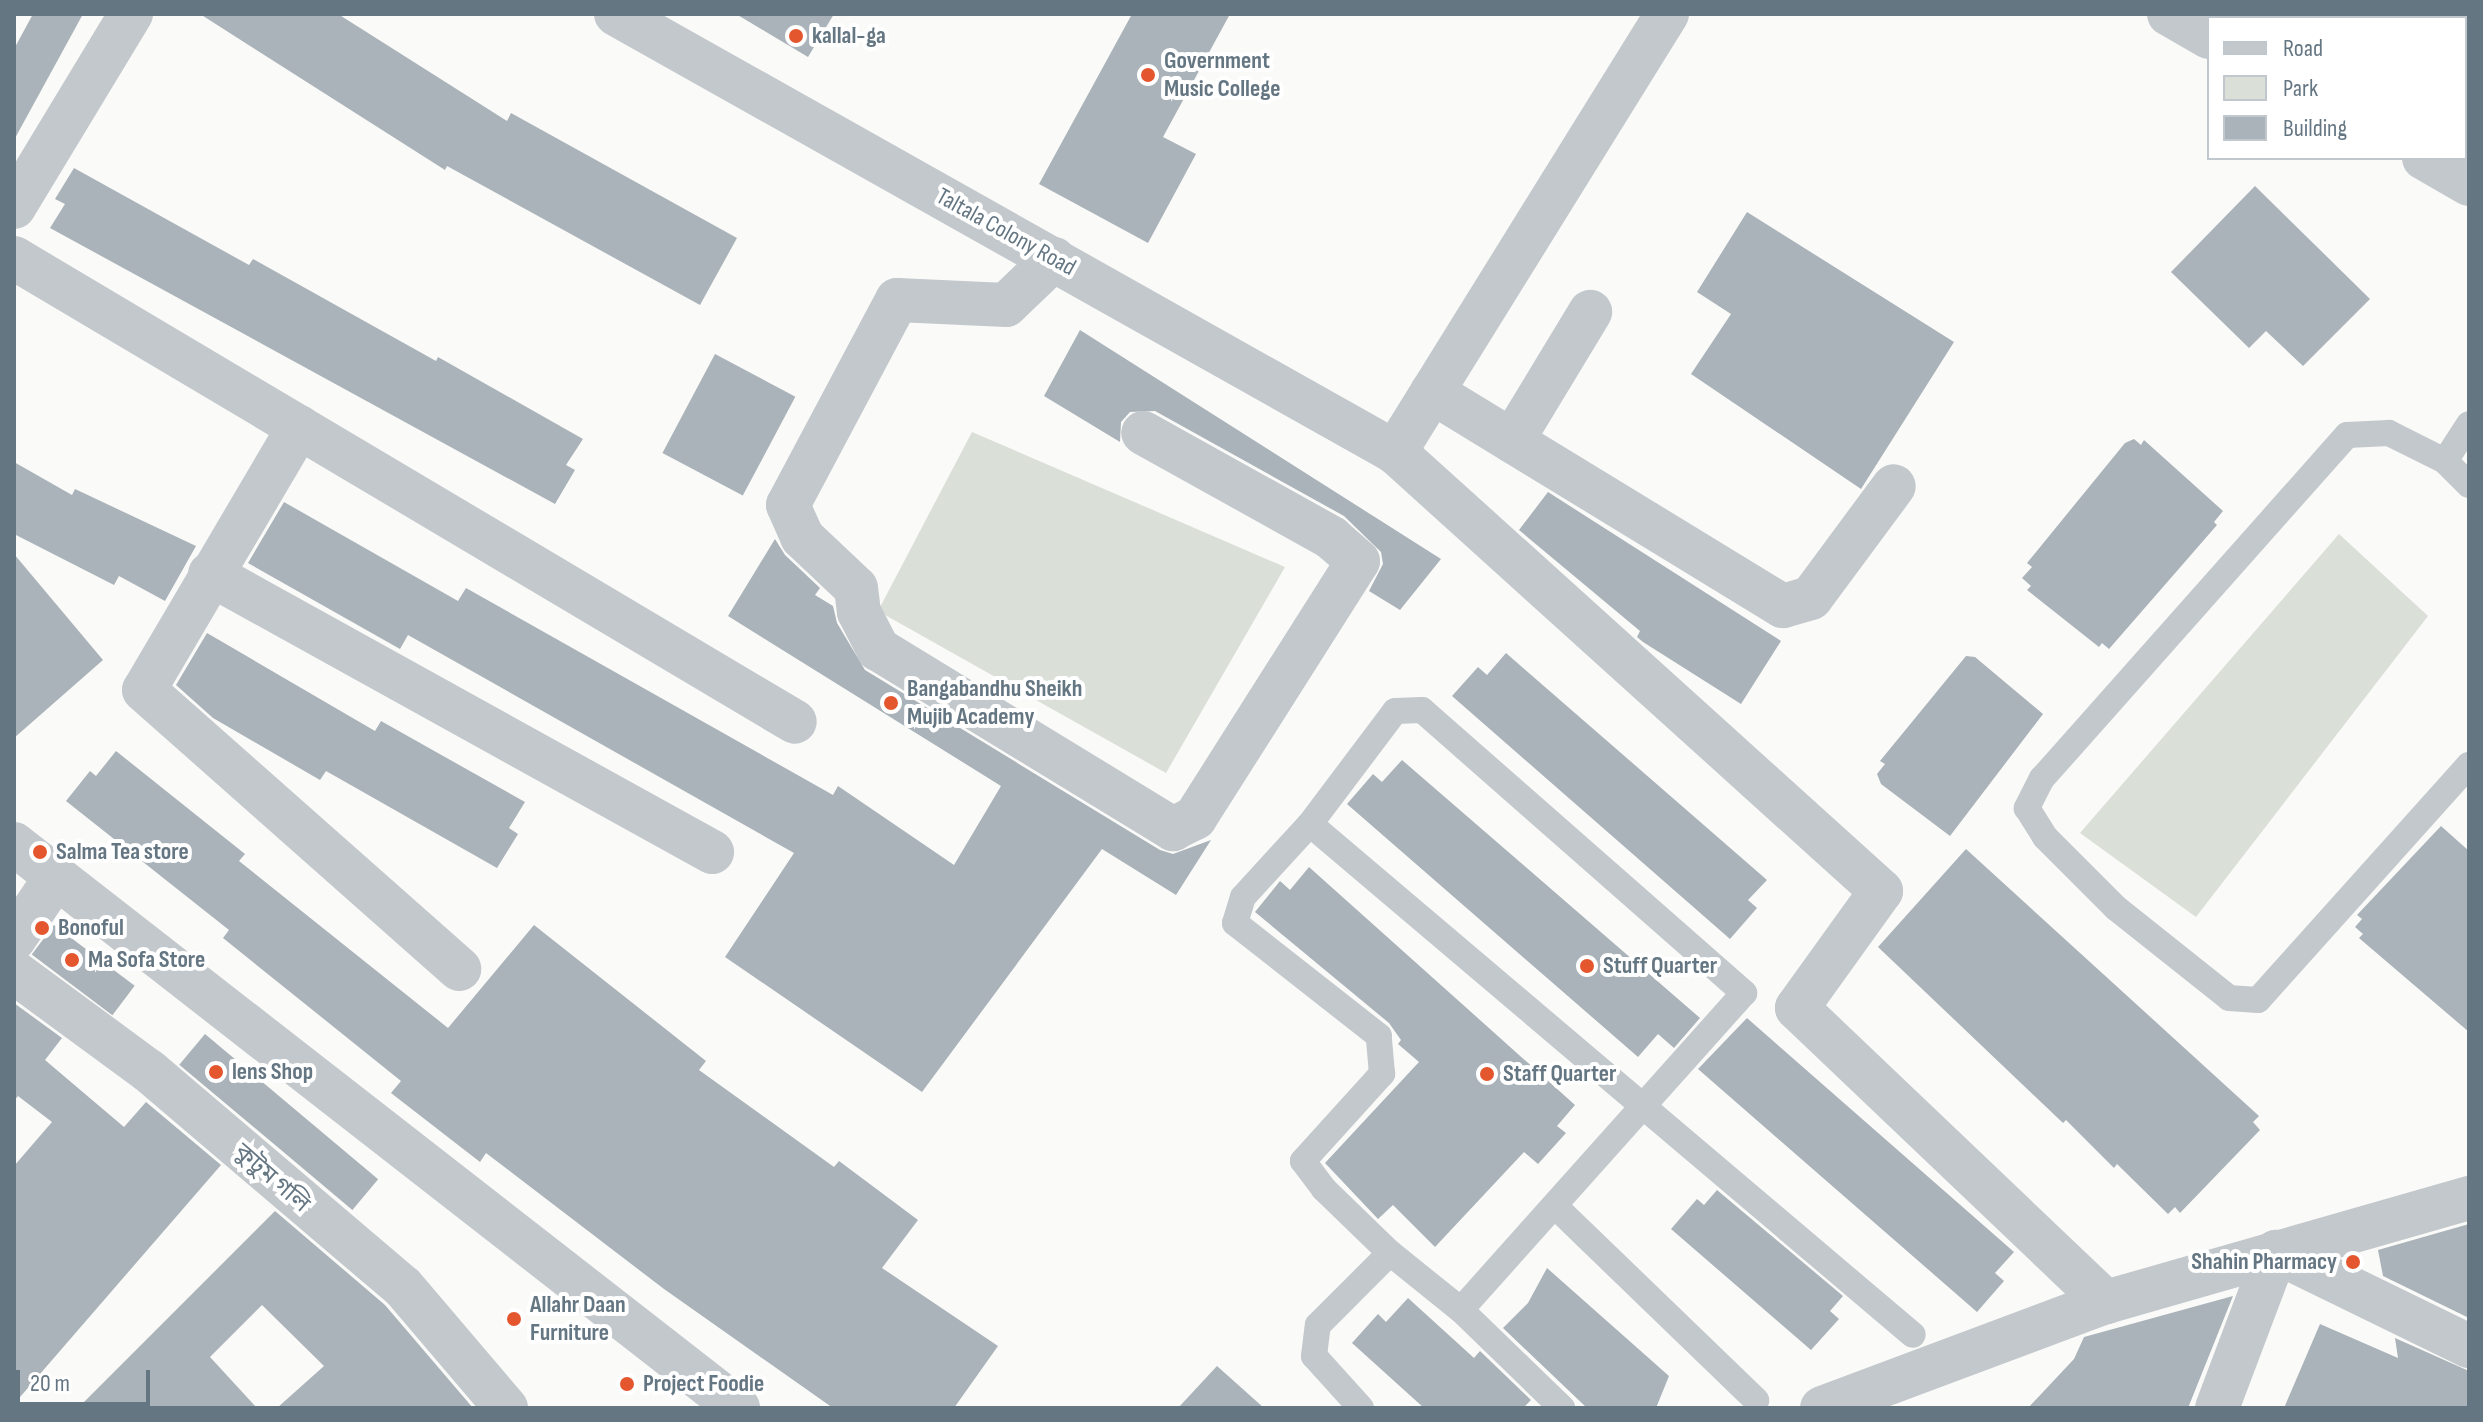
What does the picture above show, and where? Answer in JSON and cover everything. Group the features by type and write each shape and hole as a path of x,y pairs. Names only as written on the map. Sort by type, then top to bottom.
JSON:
{"street":[{"path":"14,207 131,14"},
{"name":"Taltala Colony Road","path":"616,14 1395,452 1881,891 1797,1008 2106,1302"},
{"path":"1395,452 1667,14"},
{"path":"2169,14 2207,36"},
{"path":"2427,160 2469,184"},
{"path":"14,258 795,722"},
{"path":"1054,259 1006,305 897,300 788,505 802,537 856,588 859,612 878,649 1173,829 1195,818 1358,561 1332,538 1143,433"},
{"path":"1512,441 1590,312"},
{"path":"1432,392 1783,606 1811,598 1894,486"},
{"path":"299,427 144,690 459,969"},
{"path":"210,574 712,852"},
{"path":"14,844 738,1408"},
{"path":"14,939 56,877"},
{"name":"কুটুম গলি","path":"14,972 149,1071 403,1287 506,1408"},
{"path":"1822,1408 2106,1302 2469,1198"},
{"path":"2276,1252 2469,1346"},
{"path":"2217,1408 2276,1252"}],"lane":[{"path":"2445,461 2469,424"},
{"path":"2469,485 2445,461 2389,433 2347,435 2042,778 2027,808 2045,837 2116,908 2229,998 2258,1000 2469,765"},
{"path":"1461,1310 1557,1208 1744,993 1422,710 1395,711 1310,824 1243,897 1235,923 1379,1036 1382,1074 1303,1161 1324,1189 1390,1253 1461,1310 1562,1408"},
{"path":"1310,824 1913,1335"},
{"path":"1557,1208 1756,1400"},
{"path":"1361,1408 1314,1356 1318,1325 1390,1253"}],"green space":[{"path":"972,432 1285,567 1166,773 878,611"},
{"path":"2339,534 2428,616 2196,917 2080,833"}],"building":[{"path":"33,14 83,14 14,140 14,49"},
{"path":"200,14 338,14 507,121 511,113 737,238 700,305 447,166 445,170"},
{"name":"kallal-ga","path":"736,14 834,14 808,57"},
{"name":"Government Music College","path":"1132,14 1230,14 1163,137 1196,154 1148,243 1039,184"},
{"path":"74,168 249,265 253,259 436,361 438,357 583,439 566,465 575,470 555,504 50,228 65,204 55,199"},
{"path":"2255,186 2370,299 2303,366 2266,331 2249,348 2171,272"},
{"path":"1747,212 1954,342 1861,489 1691,374 1731,314 1697,292"},
{"path":"1080,330 1441,559 1400,610 1369,591 1383,564 1381,552 1344,516 1155,411 1130,412 1121,422 1120,442 1044,396"},
{"path":"715,354 795,397 743,496 662,453"},
{"path":"2134,439 2141,445 2144,440 2223,511 2214,522 2217,525 2109,649 2102,643 2099,647 2027,590 2031,586 2022,578 2032,567 2027,563 2125,443"},
{"path":"14,462 72,495 75,489 196,546 165,601 119,576 114,585 14,534"},
{"path":"1548,492 1781,641 1741,704 1643,642 1637,637 1640,631 1519,530"},
{"path":"284,502 458,601 466,588 833,795 838,786 954,865 1001,786 728,616 775,539 785,555 820,588 815,595 833,606 837,623 865,670 1160,850 1173,854 1211,840 1176,895 1102,849 922,1092 725,957 794,853 408,635 400,649 248,563"},
{"path":"14,554 103,660 14,738"},
{"path":"207,633 375,731 381,721 525,802 509,828 518,834 497,868 326,771 320,780 213,718 176,685"},
{"path":"1506,653 1767,880 1748,900 1757,908 1730,939 1452,696 1478,667 1487,675"},
{"path":"1966,656 1975,657 2043,714 1950,836 1881,784 1877,774 1885,764 1880,761"},
{"path":"116,751 245,854 239,861 448,1028 534,925 706,1061 699,1070 834,1167 839,1161 918,1220 882,1268 998,1346 954,1408 833,1408 664,1289 486,1153 480,1162 391,1093 401,1081 223,938 229,930 66,801 90,771 96,776"},
{"path":"1402,760 1700,1018 1674,1048 1658,1034 1638,1057 1347,804 1373,774 1382,782"},
{"path":"2441,826 2469,851 2469,1032 2359,938 2363,934 2355,927 2362,919 2357,915"},
{"path":"1966,849 2259,1116 2253,1122 2260,1130 2180,1213 2175,1207 2168,1214 2117,1164 2114,1168 1878,947"},
{"path":"1309,867 1575,1105 1557,1126 1566,1133 1538,1164 1524,1152 1435,1247 1393,1205 1378,1219 1325,1163 1419,1062 1398,1044 1401,1040 1389,1023 1255,912 1280,881 1290,890"},
{"path":"54,925 135,986 112,1015 32,955"},
{"path":"14,1003 62,1038 45,1060 124,1127 146,1102 221,1165 14,1404 14,1166 52,1122 18,1096 14,1101"},
{"path":"1747,1018 2014,1252 1995,1273 2004,1281 1977,1312 1698,1069"},
{"path":"205,1034 378,1179 352,1210 179,1065"},
{"path":"1717,1190 1843,1296 1830,1311 1839,1319 1811,1350 1671,1229 1697,1199 1704,1205"},
{"path":"275,1211 385,1305 473,1408 277,1408 324,1366 262,1305 210,1357 257,1408 78,1408"},
{"path":"2469,1224 2469,1318 2383,1276 2378,1250"},
{"path":"1547,1268 1669,1376 1656,1408 1587,1408 1503,1328 1528,1303"},
{"path":"2233,1296 2188,1408 2028,1408 2074,1359 2084,1337"},
{"path":"1408,1298 1474,1358 1480,1351 1531,1400 1523,1408 1424,1408 1352,1343 1378,1314 1386,1322"},
{"path":"2320,1324 2398,1358 2395,1338 2469,1371 2469,1408 2284,1408"},
{"path":"1217,1366 1264,1408 1178,1408"}],"place":[{"name":"kallal-ga","path":"796,36"},
{"name":"Government Music College","path":"1148,75"},
{"name":"Bangabandhu Sheikh Mujib Academy","path":"891,703"},
{"name":"Salma Tea store","path":"40,852"},
{"name":"Bonoful","path":"42,928"},
{"name":"Ma Sofa Store","path":"72,960"},
{"name":"Stuff Quarter","path":"1587,966"},
{"name":"lens Shop","path":"216,1072"},
{"name":"Staff Quarter","path":"1487,1074"},
{"name":"Shahin Pharmacy","path":"2353,1262"},
{"name":"Allahr Daan Furniture","path":"514,1319"},
{"name":"Project Foodie","path":"627,1384"}]}
